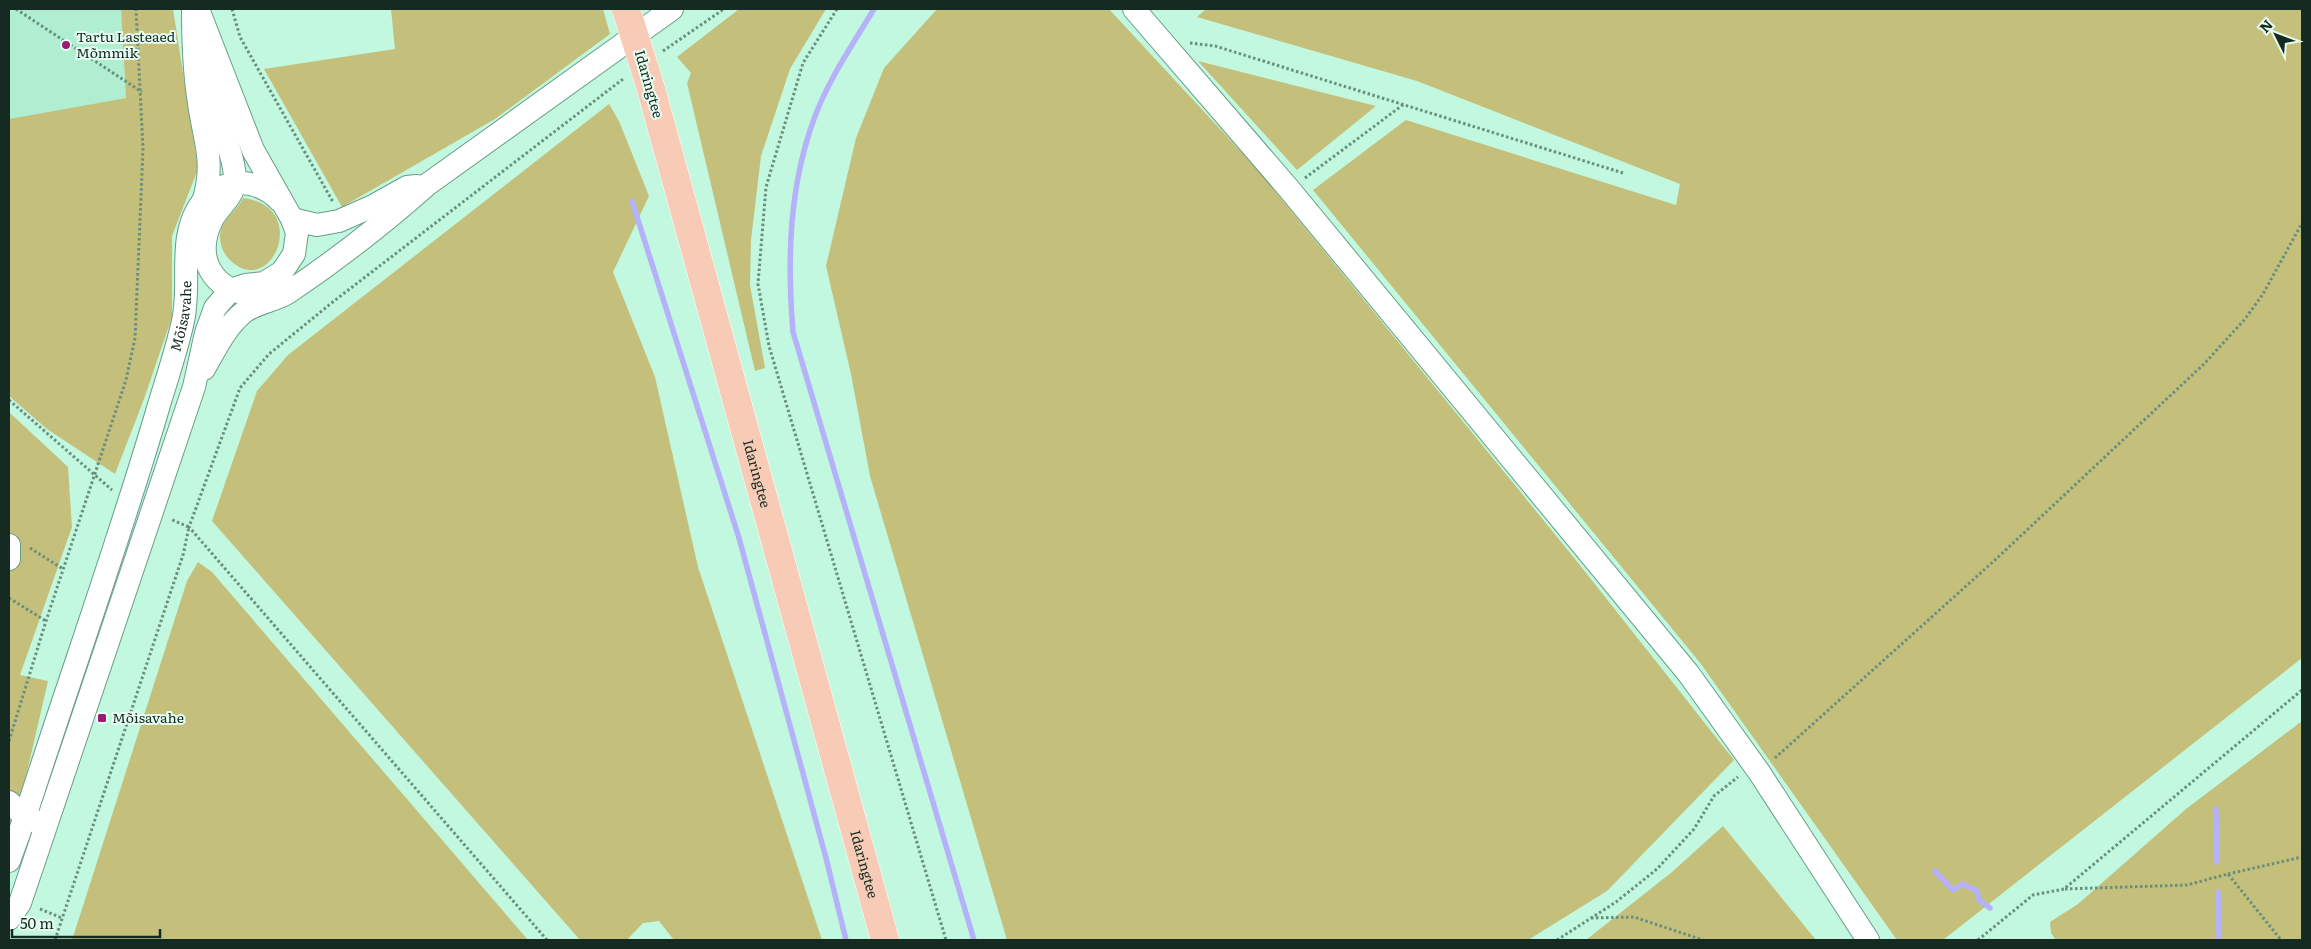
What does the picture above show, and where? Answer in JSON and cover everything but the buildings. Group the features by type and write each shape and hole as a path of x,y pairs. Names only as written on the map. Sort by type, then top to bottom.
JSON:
{"main road":[{"name":"Idaringtee","path":"626,9 640,82 885,940"}],"street":[{"name":"Mõisavahe","path":"192,9 199,103 208,152 210,178 204,199"},
{"path":"198,9 253,150 297,233 294,254 282,272 264,283 246,284 231,290"},
{"path":"194,387 231,325 244,312 269,299 286,294 324,268 428,184 672,9"},
{"path":"1134,9 1162,39 1289,189 1688,672 1757,768 1868,940"},
{"name":"Mõisavahe","path":"9,919 20,903 47,826 194,387 206,333 215,308 231,290 216,279 205,262 205,238 214,217 228,200 235,183 233,165 210,96 195,59"},
{"name":"Mõisavahe","path":"9,861 143,458 170,366 183,319 188,274 186,258 188,229 196,210 204,199 218,188 235,183"},
{"path":"235,183 248,183 264,188 286,210 317,225 339,220 373,206 407,187 428,184"},
{"path":"231,290 269,299"},
{"path":"9,558 19,546"},
{"path":"9,802 25,817 47,826"}],"path":[{"path":"16,9 142,92"},
{"path":"9,741 46,621 126,380 135,338 144,149 136,9"},
{"path":"232,9 240,37 338,210"},
{"path":"660,53 724,9"},
{"path":"836,9 803,63 766,187 758,284 769,346 946,940"},
{"path":"1162,39 1215,46 1623,173"},
{"path":"55,940 181,562 189,527 240,388 269,354 334,301 640,82"},
{"path":"1289,189 1405,104"},
{"path":"1557,940 1616,902 1657,869 1694,829 1714,796 1757,768 1815,724 1995,560 2205,363 2245,319 2263,294 2302,223"},
{"path":"9,400 114,492"},
{"path":"165,518 189,527 547,940"},
{"path":"19,546 63,569"},
{"path":"9,598 46,621"},
{"path":"2064,890 2302,690"},
{"path":"1978,940 2033,894 2064,890 2187,885 2302,856"},
{"path":"2228,874 2281,940"},
{"path":"37,908 62,918"},
{"path":"1591,918 1634,917 1703,940"}],"shaded area":[{"name":"Tartu Lasteaed Mõmmik","path":"9,9 121,9 126,98 9,119"},
{"path":"121,9 173,9 198,169 172,236 172,317 144,399 115,474 47,429 9,396 9,119 126,98"},
{"path":"391,9 603,9 610,34 495,119 342,207 264,69 395,49"},
{"path":"739,9 826,9 790,69 761,156 751,240 750,285 765,368 755,371 687,83 691,73 677,57"},
{"path":"937,9 1109,9 1258,170 1575,559 1734,760 1607,891 1528,940 1007,940 870,476 851,374 826,266 856,138 884,68"},
{"path":"1206,9 2302,9 2302,658 1943,940 1897,940 1701,664 1313,190 1406,120 1676,205 1680,184 1417,81 1197,17"},
{"path":"1198,61 1376,106 1297,170"},
{"path":"609,104 619,121 649,196 613,272 655,377 698,567 822,940 674,940 659,921 643,923 627,940 580,940 212,521 257,391 288,355"},
{"path":"243,198 264,205 276,217 280,231 278,247 271,260 260,268 246,270 231,261 225,254 220,242 220,233 223,225"},
{"path":"9,412 68,467 72,527 20,675 48,681 27,772 9,830"},
{"path":"198,562 212,572 528,940 72,940 187,581"},
{"path":"2302,721 2302,940 2056,940 2051,933 2050,922 2078,904 2186,809"},
{"path":"1723,826 1816,940 1586,940 1672,872"}],"waterway":[{"path":"874,9 826,90 814,119 799,171 790,251 793,332 974,940"},
{"path":"632,201 739,538 826,858 846,940"},
{"path":"2216,809 2217,862"},
{"path":"1935,871 1953,890 1963,884 1977,891 1979,900 1990,908"},
{"path":"2218,892 2219,940"}],"place":[{"name":"Tartu Lasteaed Mõmmik","path":"66,45"},
{"name":"Mõisavahe","path":"102,718"}]}
